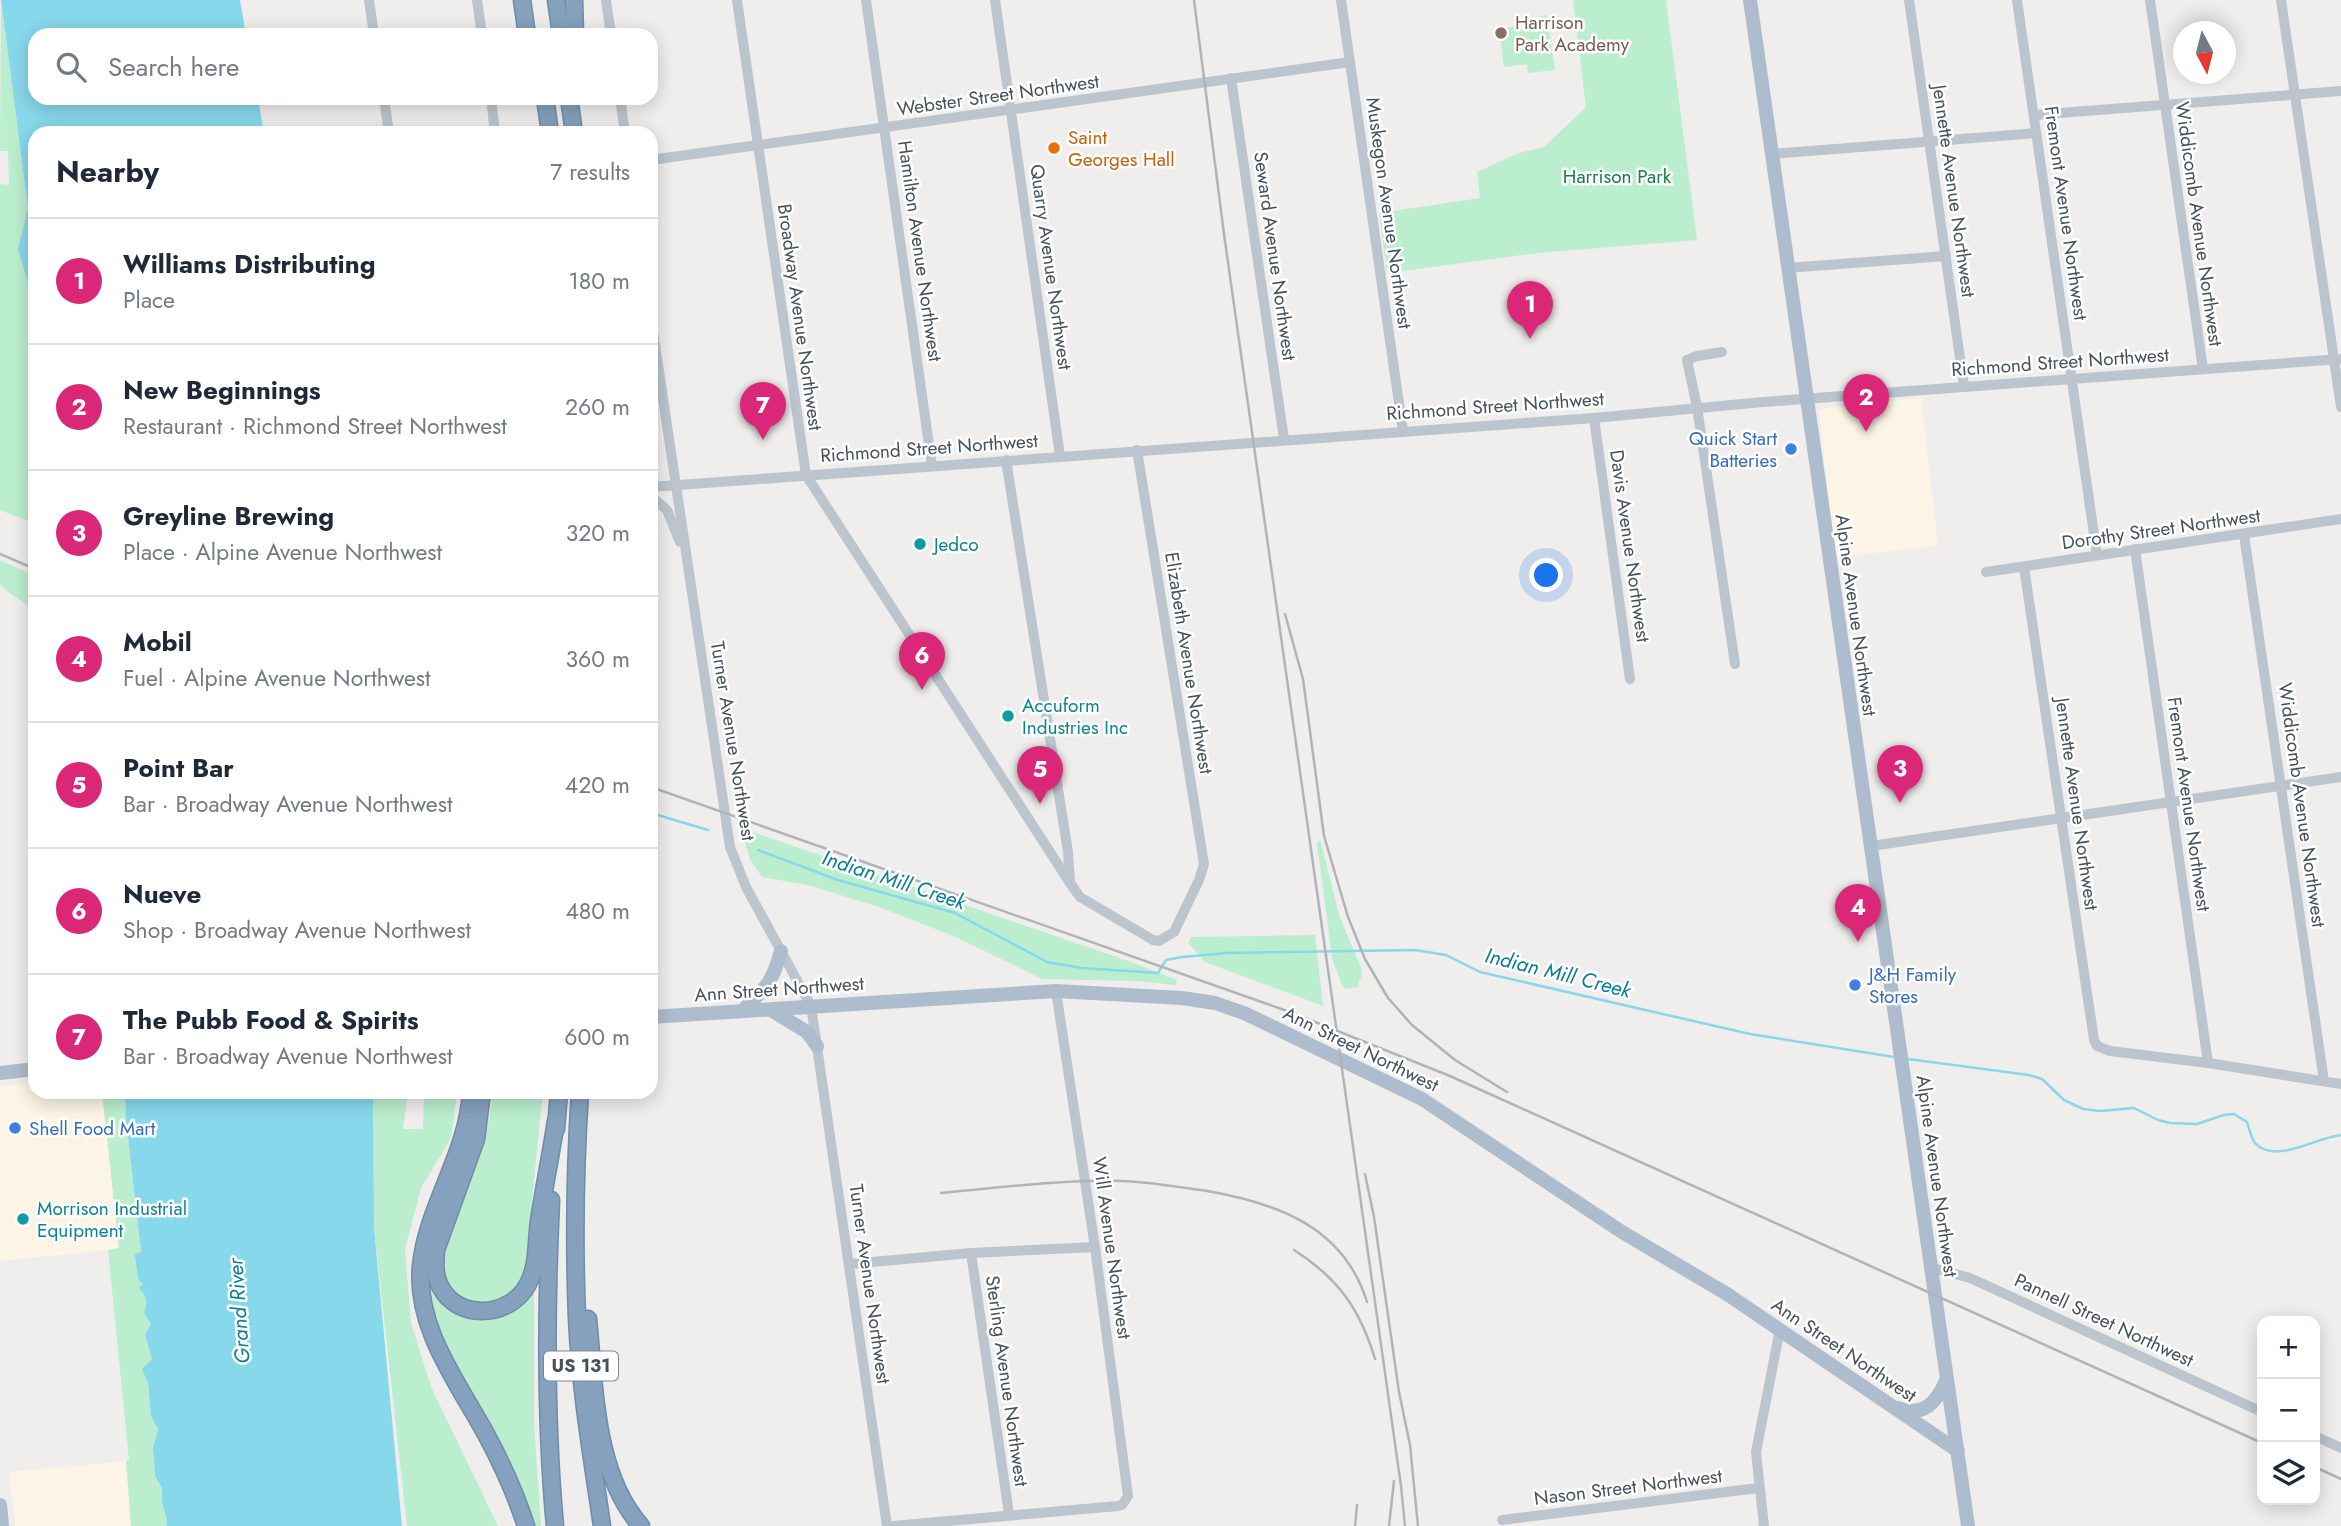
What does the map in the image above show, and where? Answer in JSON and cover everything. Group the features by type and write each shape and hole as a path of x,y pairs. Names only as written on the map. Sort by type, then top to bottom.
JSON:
{"highway":[{"path":"522,0 526,28"},
{"path":"532,0 536,28"},
{"path":"556,0 560,28"},
{"path":"574,0 575,28"},
{"path":"545,105 549,126"},
{"path":"570,105 575,126"},
{"path":"576,126 578,105"},
{"path":"471,1099 463,1135 427,1236 421,1269 422,1295 430,1329 507,1475 526,1526"},
{"path":"481,1099 476,1139 441,1232 435,1264 437,1277 446,1295 470,1309 491,1311 503,1307 520,1295 529,1282 534,1268 556,1121"},
{"name":"US 131","path":"555,1526 547,1315 558,1099"},
{"name":"US 131","path":"580,1099 575,1205 577,1319 582,1380 602,1526"},
{"path":"575,1205 606,1459 620,1497 641,1526"}],"main road":[{"name":"Alpine Avenue Northwest","path":"1750,0 1968,1526"},
{"path":"743,1011 768,987 781,951"},
{"name":"Ann Street Northwest","path":"658,1017 1056,991 1199,1000 1222,1006 1260,1021 1432,1105 1622,1233 1716,1287 1780,1329 1958,1451"},
{"path":"771,1010 807,1032 817,1046"},
{"path":"0,1073 28,1070"},
{"path":"1892,1406 1910,1411 1926,1409 1937,1400 1946,1380"},
{"path":"0,1505 2,1526"}],"street":[{"path":"369,0 373,28"},
{"path":"477,0 481,28"},
{"path":"606,0 610,28"},
{"name":"Broadway Avenue Northwest","path":"737,0 806,475 1080,898 1153,940 1160,941 1174,932 1199,880"},
{"name":"Hamilton Avenue Northwest","path":"866,0 932,466"},
{"name":"Quarry Avenue Northwest","path":"995,0 1060,456"},
{"name":"Muskegon Avenue Northwest","path":"1341,0 1403,431"},
{"name":"Jennette Avenue Northwest","path":"1909,0 1964,386"},
{"name":"Fremont Avenue Northwest","path":"2017,0 2097,555"},
{"name":"Widdicomb Avenue Northwest","path":"2150,0 2203,369"},
{"path":"2281,0 2338,359 2341,407"},
{"name":"Webster Street Northwest","path":"658,159 1350,62"},
{"name":"Seward Avenue Northwest","path":"1231,78 1284,439"},
{"path":"2034,115 2164,103 2341,92"},
{"path":"385,105 388,126"},
{"path":"492,105 494,126"},
{"path":"621,105 624,126"},
{"path":"1772,154 2036,133"},
{"path":"1787,268 1946,256"},
{"path":"1722,352 1698,355 1687,360 1697,407 1735,664"},
{"name":"Richmond Street Northwest","path":"658,486 1594,418 1697,407 2338,359"},
{"name":"Turner Avenue Northwest","path":"658,364 730,847 746,887 811,1006 887,1526"},
{"name":"Davis Avenue Northwest","path":"1594,418 1630,679"},
{"name":"Elizabeth Avenue Northwest","path":"1137,450 1203,855 1204,864 1199,880"},
{"path":"1006,460 1071,870 1070,883"},
{"path":"658,502 673,519 691,578"},
{"name":"Dorothy Street Northwest","path":"1986,572 2341,519"},
{"name":"Widdicomb Avenue Northwest","path":"2244,535 2324,1081"},
{"name":"Fremont Avenue Northwest","path":"2136,549 2208,1063"},
{"name":"Jennette Avenue Northwest","path":"2024,567 2094,1040 2097,1046 2110,1051 2208,1063"},
{"path":"1871,846 2341,777"},
{"name":"Will Avenue Northwest","path":"1009,1514 1118,1506 1126,1501 1128,1490 1056,991"},
{"path":"2208,1063 2341,1084"},
{"path":"850,1264 1095,1247"},
{"name":"Sterling Avenue Northwest","path":"971,1254 1009,1514"},
{"name":"Pannell Street Northwest","path":"1930,1267 1970,1278 2257,1410"},
{"path":"1764,1526 1756,1452 1780,1329"},
{"path":"2320,1438 2341,1448"},
{"name":"Nason Street Northwest","path":"1502,1520 1758,1488"},
{"path":"893,1526 1009,1514"}],"shaded area":[{"path":"1921,398 1938,546 1835,557 1819,409"},
{"path":"28,1083 28,1099 103,1099 119,1249 0,1261 0,1087"},
{"path":"126,1461 131,1526 15,1526 9,1472"}],"green space":[{"path":"1,0 28,208 18,249 28,283 28,521 0,510 0,184 9,185 8,151 0,151"},
{"name":"Harrison Park","path":"1573,0 1666,0 1697,240 1538,253 1387,273 1379,213 1480,198 1477,172 1519,153 1544,147 1586,107"},
{"path":"1547,15 1555,70 1528,73 1527,64 1504,67 1499,29 1540,27 1539,16"},
{"path":"0,560 28,573 28,606 3,588 0,584"},
{"path":"741,828 1137,964 1177,980 1176,985 1136,981 1042,979 956,937 879,907 808,885 762,877 750,860"},
{"path":"1320,839 1339,915 1361,968 1362,978 1358,987 1345,989 1333,963 1317,844"},
{"path":"1315,935 1323,1006 1205,962 1188,943 1191,937"},
{"path":"103,1099 125,1099 141,1252 137,1259 138,1278 146,1294 144,1313 151,1324 145,1335 152,1359 143,1369 148,1383 151,1416 158,1429 153,1448 155,1476 162,1488 166,1526 131,1526 126,1461 129,1460 108,1250 119,1248"},
{"path":"373,1099 407,1099 403,1129 423,1129 424,1099 456,1099 451,1138 421,1188 405,1250 411,1323 431,1387 498,1526 407,1526 374,1228"},
{"path":"492,1099 542,1099 524,1279 509,1295 483,1303 471,1302 452,1289 446,1278 442,1251 480,1153"},
{"path":"427,1258 465,1313 534,1287 534,1423 541,1526 531,1526 442,1344 430,1308"}],"water":[{"path":"1,0 240,0 245,28 28,28 28,105 259,105 263,126 28,126 28,208"},
{"path":"28,208 28,283 18,249"},
{"name":"Grand River","path":"125,1099 373,1099 374,1228 402,1526 166,1526 162,1488 155,1476 153,1448 158,1429 151,1416 148,1383 142,1369 152,1359 145,1335 151,1324 144,1313 146,1300 139,1287 143,1284 138,1279 135,1256 141,1252"}],"waterway":[{"name":"Indian Mill Creek","path":"658,815 708,830"},
{"name":"Indian Mill Creek","path":"758,850 838,880 955,913 1047,962 1082,968 1158,973 1166,960 1226,953 1415,950 1446,955 1480,972 1750,1034 1894,1057"},
{"name":"Indian Mill Creek","path":"1908,1059 2029,1075 2042,1079 2064,1100 2083,1109 2100,1111 2134,1108 2158,1120 2197,1124 2234,1114 2247,1122 2255,1143 2263,1149 2274,1151 2285,1151 2341,1135"}],"railway":[{"path":"1194,0 1224,234 1405,1526"},
{"path":"0,554 28,566"},
{"path":"1285,614 1303,679 1324,836 1348,917 1365,959 1388,998 1412,1025 1455,1060 1507,1092"},
{"path":"658,789 1290,1012 1450,1076 2260,1442"},
{"path":"1365,1174 1374,1217 1399,1392 1410,1445 1418,1526"},
{"path":"941,1193 1032,1184 1100,1181 1154,1184 1233,1196 1282,1212 1325,1237 1342,1255 1356,1276 1367,1302"},
{"path":"1294,1250 1323,1272 1345,1296 1362,1325 1375,1359"},
{"path":"2320,1469 2341,1479"},
{"path":"1389,1526 1394,1481"},
{"path":"1355,1526 1357,1505"}],"place":[{"name":"Harrison Park Academy","path":"1501,33"},
{"name":"Saint Georges Hall","path":"1054,148"},
{"name":"Williams Distributing","path":"1530,339"},
{"name":"New Beginnings","path":"1866,432"},
{"name":"The Pubb Food & Spirits","path":"763,440"},
{"name":"Quick Start Batteries","path":"1791,449"},
{"name":"Jedco","path":"920,544"},
{"name":"Nueve","path":"922,690"},
{"name":"Accuform Industries Inc","path":"1008,716"},
{"name":"Greyline Brewing","path":"1900,803"},
{"name":"Point Bar","path":"1040,804"},
{"name":"Mobil","path":"1858,942"},
{"name":"J&H Family Stores","path":"1855,985"},
{"name":"Shell Food Mart","path":"15,1128"},
{"name":"Morrison Industrial Equipment","path":"23,1219"}]}
